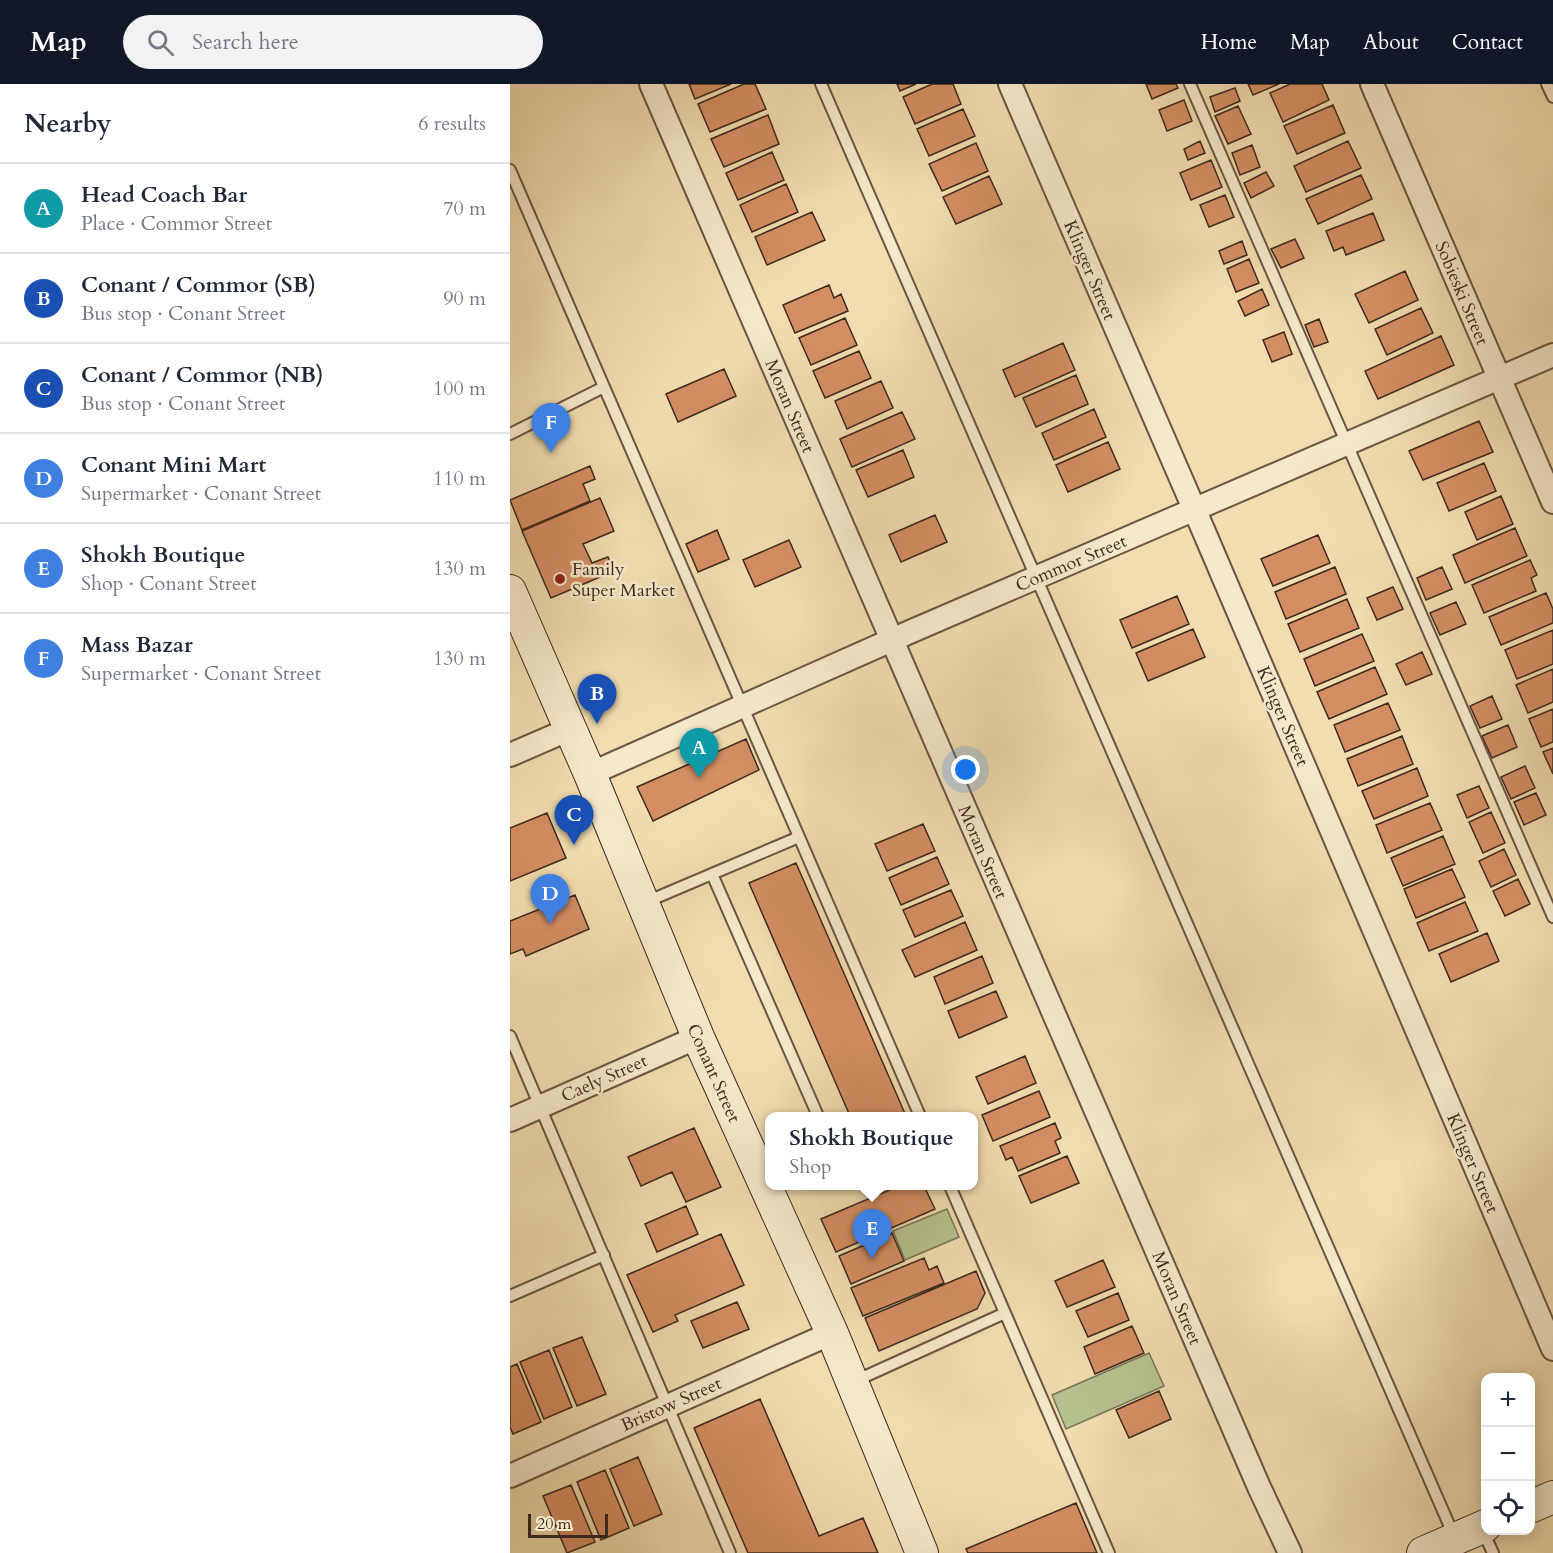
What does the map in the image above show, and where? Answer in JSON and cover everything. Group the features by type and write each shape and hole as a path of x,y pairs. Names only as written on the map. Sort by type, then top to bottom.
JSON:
{"main road":[{"name":"Conant Street","path":"510,591 590,774 698,1037 763,1164"},
{"name":"Conant Street","path":"774,1190 922,1553"},
{"path":"1535,1504 1553,1497"},
{"path":"1423,1553 1479,1536"}],"street":[{"name":"Moran Street","path":"651,84 1259,1487 1290,1553"},
{"name":"Klinger Street","path":"1010,84 1541,1312 1553,1349"},
{"name":"Sobieski Street","path":"1372,84 1553,502"},
{"name":"Commor Street","path":"590,774 892,640 1553,355"},
{"path":"510,755 570,729"},
{"name":"Caely Street","path":"510,1120 698,1037"},
{"name":"Bristow Street","path":"510,1476 832,1333"}],"lane":[{"path":"821,84 1035,578 1479,1536"},
{"path":"1191,84 1553,917"},
{"path":"1547,84 1553,97"},
{"path":"510,170 918,1112"},
{"path":"510,434 604,387"},
{"path":"643,903 799,837"},
{"path":"712,874 816,1112"},
{"path":"510,1036 730,1553"},
{"path":"952,1190 1109,1553"},
{"path":"510,1296 604,1255"},
{"path":"852,1383 1005,1313"}],"green space":[{"path":"947,1209 959,1237 905,1260 893,1231"},
{"path":"1149,1353 1164,1386 1066,1429 1052,1395"}],"building":[{"path":"689,84 731,84 695,99"},
{"path":"744,84 755,84 766,109 710,132 698,104"},
{"path":"897,84 916,84 900,91"},
{"path":"932,84 953,84 961,104 915,124 903,97"},
{"path":"1146,84 1176,84 1178,88 1152,99"},
{"path":"1248,84 1279,84 1253,95"},
{"path":"1290,84 1322,84 1329,100 1283,122 1270,93"},
{"path":"1235,88 1240,101 1215,112 1210,97"},
{"path":"1184,100 1192,121 1167,131 1159,110"},
{"path":"1333,105 1345,133 1297,154 1284,126"},
{"path":"1238,106 1251,134 1228,144 1215,116"},
{"path":"963,109 975,136 929,156 917,129"},
{"path":"768,115 779,144 724,167 711,139"},
{"path":"1200,141 1205,153 1188,160 1184,149"},
{"path":"1348,141 1361,168 1306,192 1294,166"},
{"path":"976,143 988,171 942,191 929,164"},
{"path":"1252,145 1260,167 1240,175 1232,153"},
{"path":"772,152 784,180 738,200 726,173"},
{"path":"1211,160 1222,187 1191,200 1180,173"},
{"path":"1266,172 1274,186 1251,198 1244,183"},
{"path":"1361,175 1372,199 1318,224 1306,199"},
{"path":"989,176 1002,204 956,224 943,197"},
{"path":"786,184 798,212 752,232 740,205"},
{"path":"1225,195 1234,217 1209,227 1200,205"},
{"path":"812,212 825,240 767,265 755,237"},
{"path":"1373,213 1384,240 1346,255 1343,247 1334,251 1326,231"},
{"path":"1295,239 1304,258 1281,268 1271,249"},
{"path":"1242,241 1247,255 1224,264 1219,251"},
{"path":"1249,259 1259,283 1236,292 1227,269"},
{"path":"1405,271 1418,300 1369,323 1355,294"},
{"path":"829,285 834,298 841,294 848,311 795,333 783,305"},
{"path":"1262,289 1269,305 1245,316 1238,301"},
{"path":"1421,308 1433,333 1387,355 1375,329"},
{"path":"845,318 857,345 811,365 799,338"},
{"path":"1319,319 1328,342 1314,347 1305,325"},
{"path":"1284,332 1292,354 1272,362 1263,340"},
{"path":"1441,336 1454,365 1378,399 1365,371"},
{"path":"1063,343 1075,370 1015,397 1003,370"},
{"path":"859,351 871,378 825,398 813,371"},
{"path":"724,369 736,396 678,422 666,394"},
{"path":"1076,375 1088,404 1036,427 1023,398"},
{"path":"881,381 893,408 847,429 835,401"},
{"path":"1094,409 1106,437 1054,460 1042,433"},
{"path":"902,412 915,439 852,467 840,439"},
{"path":"1479,421 1493,452 1423,480 1409,451"},
{"path":"1108,442 1120,469 1068,492 1056,465"},
{"path":"903,450 914,477 868,497 856,470"},
{"path":"1484,463 1496,491 1449,511 1437,483"},
{"path":"590,466 595,479 583,484 590,501 522,530 510,500"},
{"path":"1501,496 1513,524 1477,540 1465,512"},
{"path":"600,498 614,531 583,544 592,563 608,557 614,571 551,598 522,531"},
{"path":"935,515 947,542 901,562 889,535"},
{"path":"1515,528 1527,556 1465,583 1453,555"},
{"path":"717,530 729,559 698,572 686,544"},
{"path":"1318,535 1330,563 1273,586 1261,559"},
{"path":"789,540 801,567 755,587 743,560"},
{"path":"1530,560 1537,575 1531,578 1536,591 1484,613 1472,585"},
{"path":"1335,567 1346,594 1286,619 1275,592"},
{"path":"1442,567 1452,589 1426,600 1417,578"},
{"path":"1393,587 1403,609 1377,620 1367,598"},
{"path":"1546,593 1553,609 1553,623 1501,645 1489,617"},
{"path":"1177,596 1189,624 1132,648 1120,620"},
{"path":"1347,599 1359,628 1300,652 1288,624"},
{"path":"1456,602 1466,624 1440,635 1430,613"},
{"path":"1193,629 1205,657 1148,681 1136,653"},
{"path":"1553,630 1553,664 1517,679 1505,650"},
{"path":"1362,634 1374,661 1315,686 1304,659"},
{"path":"1422,652 1432,674 1406,685 1396,664"},
{"path":"1375,667 1387,694 1329,719 1317,692"},
{"path":"1553,669 1553,702 1528,713 1516,685"},
{"path":"1492,696 1502,719 1480,728 1470,706"},
{"path":"1388,703 1400,730 1345,752 1334,725"},
{"path":"1553,709 1553,742 1541,747 1529,719"},
{"path":"1508,725 1517,747 1492,758 1482,736"},
{"path":"1402,736 1413,764 1358,786 1347,759"},
{"path":"746,739 759,770 653,821 637,787"},
{"path":"1553,748 1553,774 1543,752"},
{"path":"1525,766 1535,788 1511,799 1501,777"},
{"path":"1417,768 1428,796 1374,819 1362,791"},
{"path":"1479,786 1489,808 1467,818 1457,795"},
{"path":"1536,793 1546,815 1524,825 1514,802"},
{"path":"1430,803 1442,830 1387,853 1376,825"},
{"path":"1491,812 1505,843 1483,853 1469,822"},
{"path":"547,813 566,858 510,881 510,828"},
{"path":"923,824 935,851 887,871 875,844"},
{"path":"1443,836 1455,864 1403,886 1391,858"},
{"path":"1504,849 1516,875 1491,887 1479,861"},
{"path":"937,857 949,884 901,905 889,878"},
{"path":"796,863 904,1112 848,1112 749,883"},
{"path":"1452,869 1465,897 1416,918 1404,889"},
{"path":"1518,879 1530,904 1505,916 1493,891"},
{"path":"951,890 963,916 915,937 903,910"},
{"path":"575,895 589,929 526,956 523,949 510,954 510,921"},
{"path":"1465,902 1478,931 1429,951 1417,923"},
{"path":"965,922 977,950 915,977 902,950"},
{"path":"1487,933 1499,961 1451,982 1439,954"},
{"path":"982,956 993,983 945,1004 934,977"},
{"path":"996,991 1007,1017 959,1038 948,1011"},
{"path":"1025,1056 1036,1083 988,1104 976,1077"},
{"path":"1039,1091 1050,1117 993,1141 982,1115"},
{"path":"1055,1123 1061,1138 1055,1141 1060,1153 1018,1171 1012,1157 1006,1160 1000,1146"},
{"path":"694,1128 721,1187 686,1202 672,1172 641,1186 628,1157"},
{"path":"1067,1156 1079,1183 1031,1203 1019,1176"},
{"path":"890,1190 926,1190 935,1209 836,1252 821,1219"},
{"path":"686,1206 698,1234 657,1252 645,1224"},
{"path":"892,1233 904,1261 851,1284 839,1256"},
{"path":"721,1234 744,1285 675,1315 678,1321 653,1332 627,1275"},
{"path":"924,1258 929,1270 937,1266 944,1283 863,1316 851,1288"},
{"path":"1103,1260 1115,1287 1067,1307 1055,1281"},
{"path":"976,1271 985,1293 977,1309 879,1351 865,1318"},
{"path":"1118,1293 1129,1320 1088,1337 1076,1311"},
{"path":"737,1302 749,1329 703,1348 691,1321"},
{"path":"1132,1326 1144,1353 1095,1374 1084,1347"},
{"path":"582,1337 606,1394 577,1406 553,1348"},
{"path":"549,1350 572,1407 544,1419 520,1362"},
{"path":"517,1364 541,1422 513,1434 510,1427 510,1367"},
{"path":"1159,1391 1171,1419 1129,1438 1116,1410"},
{"path":"760,1399 819,1536 863,1518 878,1553 748,1553 694,1428"},
{"path":"638,1457 662,1514 634,1526 610,1469"},
{"path":"605,1470 629,1528 601,1540 577,1482"},
{"path":"571,1485 595,1542 567,1553 543,1496"},
{"path":"1076,1503 1097,1553 968,1553 966,1549"}],"place":[{"name":"Mass Bazar","path":"551,453"},
{"name":"Family Super Market","path":"560,579"},
{"name":"Conant / Commor (SB)","path":"597,724"},
{"name":"Head Coach Bar","path":"699,778"},
{"name":"Conant / Commor (NB)","path":"574,845"},
{"name":"Conant Mini Mart","path":"550,924"},
{"name":"Shokh Boutique","path":"872,1259"}]}
